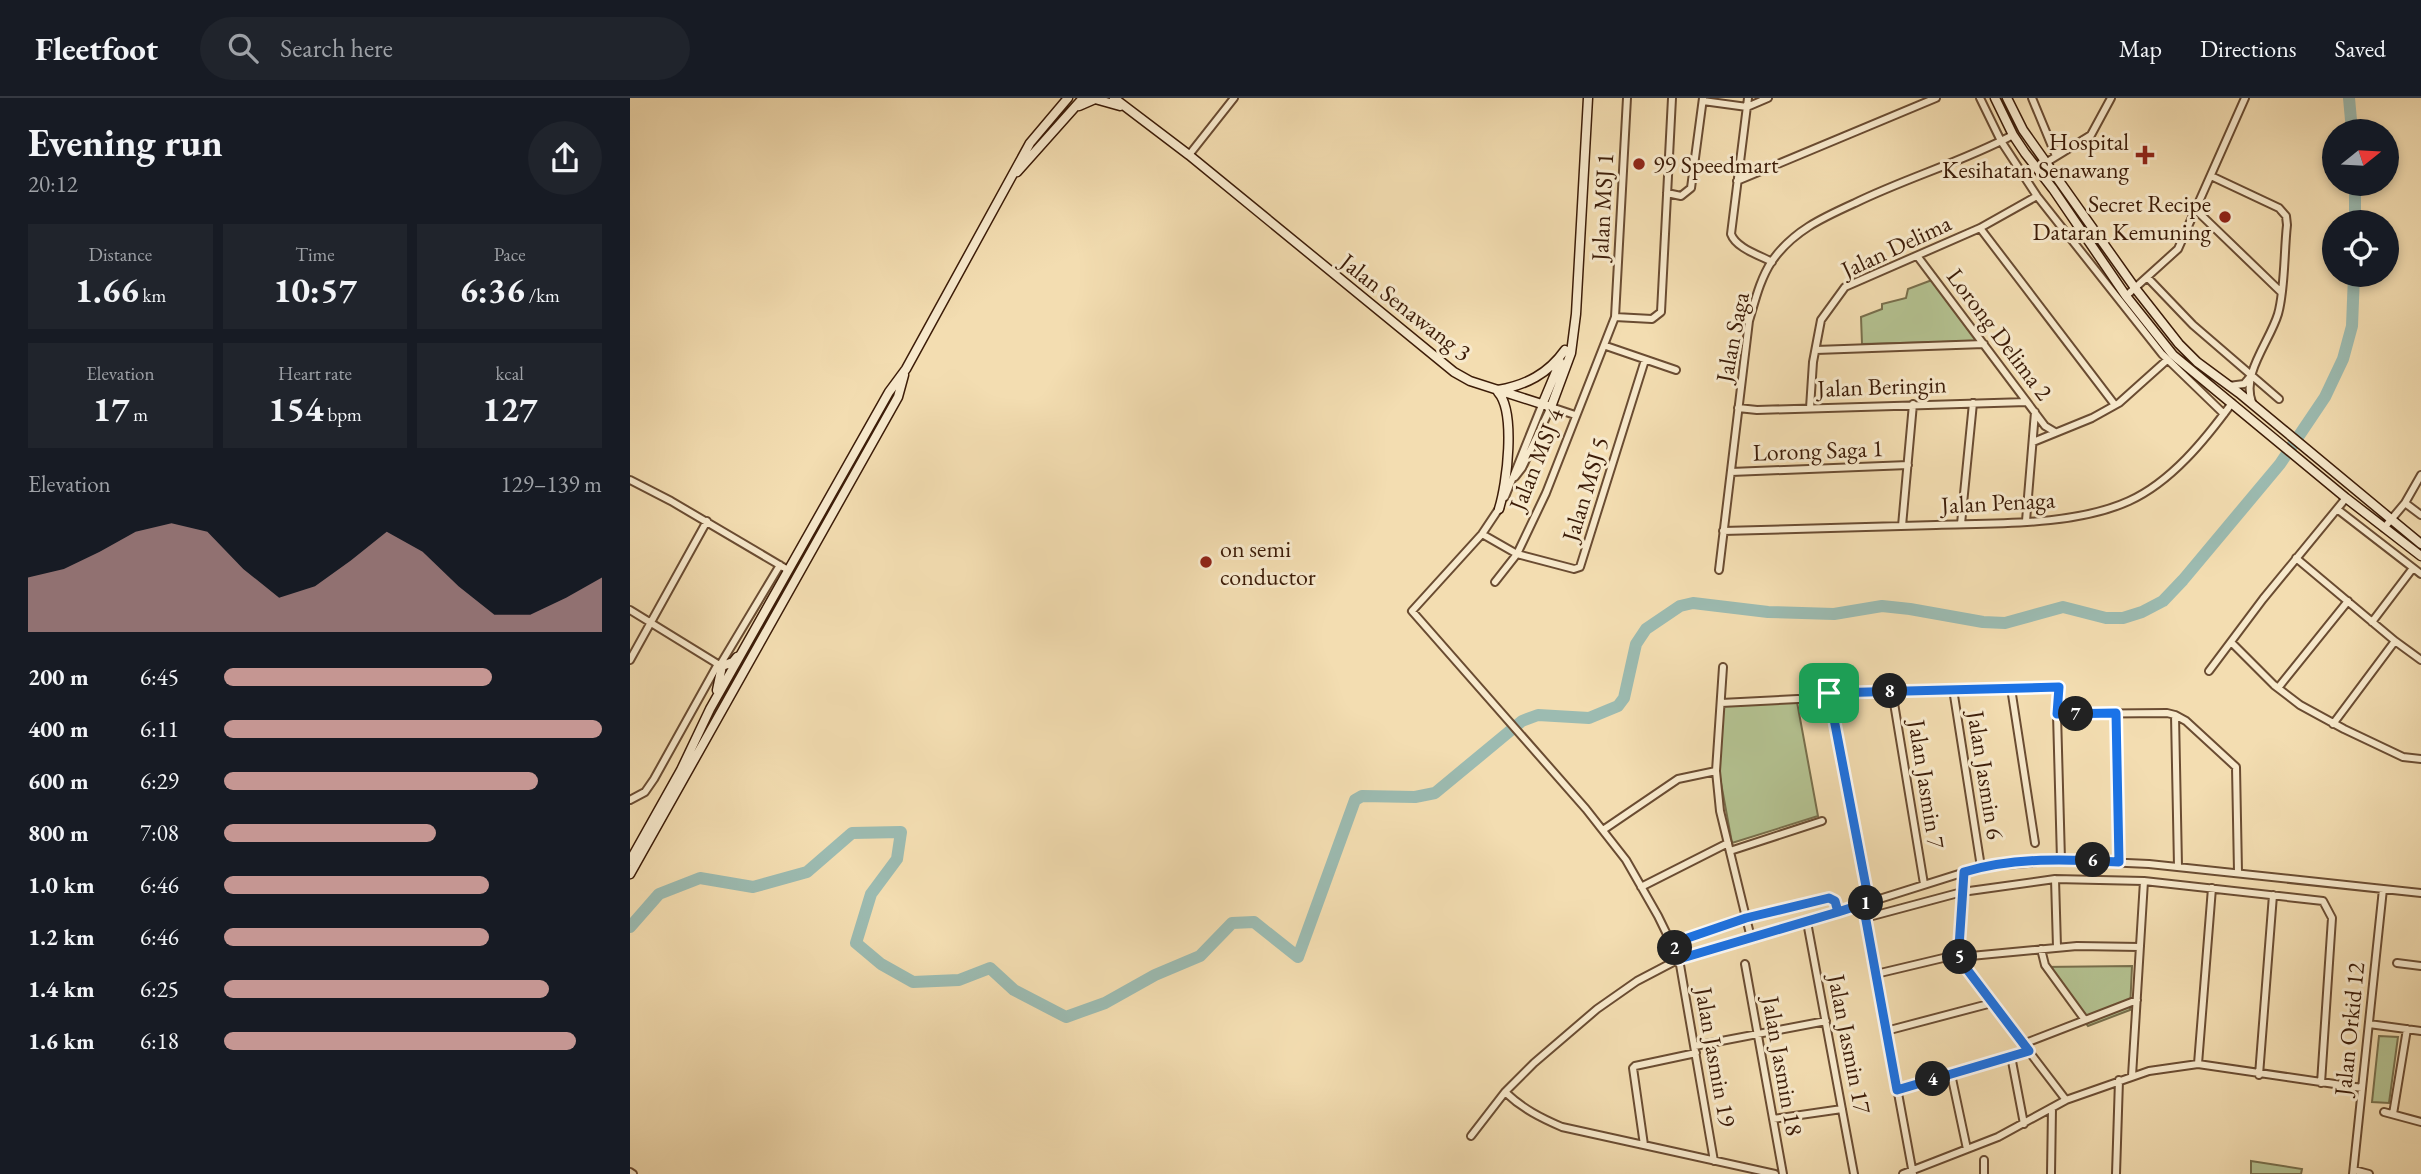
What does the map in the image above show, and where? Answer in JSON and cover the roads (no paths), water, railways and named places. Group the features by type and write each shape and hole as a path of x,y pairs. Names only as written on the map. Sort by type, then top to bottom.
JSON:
{"street":[{"path":"710,709 889,392 906,369 1030,143 1066,98"},
{"path":"1008,182 1083,98"},
{"name":"Jalan Senawang 3","path":"1114,98 1189,155 1454,372 1470,381 1547,406"},
{"path":"1189,155 1234,98"},
{"path":"1517,554 1482,534 1499,509 1571,353 1580,262 1588,98"},
{"name":"Jalan MSJ 1","path":"1606,346 1615,317 1627,98"},
{"path":"1615,317 1652,318 1661,312 1672,98"},
{"path":"1748,98 1731,234 1732,239 1772,262"},
{"path":"1667,193 1681,196 1691,188 1703,100 1747,107 1768,98"},
{"path":"1910,98 1913,107"},
{"path":"1737,181 1936,98"},
{"path":"1980,98 2001,142 2038,196 2167,360 2224,414"},
{"path":"1995,98 2013,135 2126,296 2173,355 2346,498 2421,556"},
{"path":"2007,98 2023,130 2135,288 2179,344 2197,362 2421,544"},
{"path":"2032,98 2056,156"},
{"path":"2047,162 2091,135 2111,98"},
{"path":"2126,296 2178,249 2245,98"},
{"path":"1071,111 1095,99 1126,108"},
{"name":"Jalan Saga","path":"1719,570 1749,321 1758,290 1772,262 1790,240 1809,225 1909,178 2013,135"},
{"path":"2211,176 2279,208 2286,216 2278,313 2252,376 2249,389 2254,406"},
{"name":"Jalan Delima","path":"1810,408 1821,320 1845,287 1918,257 2038,196"},
{"path":"2196,210 2281,292"},
{"path":"1979,228 2115,405"},
{"name":"Lorong Delima 2","path":"1918,257 2045,426 2055,432"},
{"path":"2147,277 2193,325 2279,400"},
{"path":"1547,406 1573,331"},
{"path":"1816,350 1984,344"},
{"path":"1606,346 1676,370"},
{"name":"Jalan MSJ 4","path":"1494,582 1517,554 1546,493 1575,415 1606,346"},
{"path":"1496,390 1516,386 1542,374 1553,367 1565,350"},
{"name":"Jalan MSJ 5","path":"1517,554 1574,569 1580,567 1645,360"},
{"path":"2033,442 2092,418 2115,405 2167,360"},
{"path":"630,610 732,673 742,669 898,397 906,369"},
{"path":"2228,386 2244,384 2252,376"},
{"path":"1496,390 1506,404 1508,459 1505,492 1499,509"},
{"name":"Jalan Beringin","path":"1738,408 1757,410 2027,402"},
{"path":"1961,524 1973,403"},
{"name":"Jalan Penaga","path":"1723,531 2026,521 2085,514 2130,501 2147,492 2171,473 2232,403"},
{"path":"1902,526 1913,404"},
{"path":"1547,406 1575,415"},
{"path":"2026,521 2035,412"},
{"path":"2209,671 2346,498 2346,488 2305,448"},
{"name":"Lorong Saga 1","path":"1731,472 1908,465"},
{"path":"2384,528 2405,503 2421,475"},
{"path":"630,489 632,481 788,569"},
{"path":"2405,503 2421,515"},
{"path":"2337,509 2421,574"},
{"path":"630,660 707,521"},
{"name":"Jalan Jasmin 19","path":"1482,534 1412,611 1525,739 1626,860 1673,943 1679,959 1714,1161"},
{"path":"2296,558 2421,660"},
{"path":"630,800 645,792 650,785 780,565"},
{"path":"2372,622 2413,568"},
{"path":"2278,688 2348,601"},
{"path":"630,874 742,678 779,606"},
{"path":"720,665 733,662 749,639"},
{"path":"2333,724 2395,641"},
{"path":"2231,642 2278,688 2300,705 2403,757 2421,759"},
{"path":"630,861 681,770 710,709 721,678 720,665"},
{"path":"1723,667 1716,771 1720,811 1752,938"},
{"path":"700,749 733,686 732,673"},
{"path":"1808,694 2059,687 2057,714 2061,860"},
{"path":"2011,688 2035,843"},
{"name":"Jalan Jasmin 6","path":"1953,689 1981,867"},
{"name":"Jalan Jasmin 7","path":"1892,691 1924,884"},
{"path":"1829,693 1866,903 1865,918 1913,1172"},
{"path":"1721,703 1798,699"},
{"path":"2116,713 2119,862"},
{"path":"2057,714 2167,713 2186,721 2236,767 2238,872"},
{"path":"2175,715 2178,866"},
{"path":"1602,830 1678,779 1716,771"},
{"path":"1641,887 1729,847 1822,821"},
{"path":"1471,1136 1506,1092 1534,1063 1597,1009 1637,981 1679,959 1981,867 2061,860 2119,862 2238,872 2421,893"},
{"path":"1964,872 1960,955 1966,968 2066,1100"},
{"path":"1865,918 1962,892 2055,878 2144,881 2323,901 2332,918 2321,1083"},
{"path":"2055,878 2057,947"},
{"path":"2132,1076 2144,881"},
{"path":"2198,1064 2212,888"},
{"name":"Jalan Orkid 12","path":"2354,1172 2384,889"},
{"path":"2259,1074 2273,895"},
{"path":"1673,943 1746,918 1829,898 1835,901 1838,912"},
{"name":"Jalan Jasmin 17","path":"1807,922 1854,1174"},
{"path":"1876,974 1960,955 2057,947 2140,947"},
{"path":"2041,949 2045,965 2085,1020"},
{"path":"2397,963 2421,966"},
{"name":"Jalan Jasmin 18","path":"1745,964 1783,1174"},
{"path":"2023,1044 2137,1000"},
{"path":"1886,1031 1992,1003"},
{"path":"1644,1145 1633,1068 1695,1049 1826,1021"},
{"path":"2369,1024 2421,1031"},
{"path":"2393,1114 2407,1029"},
{"path":"1897,1090 2029,1051"},
{"path":"2011,1056 2024,1124"},
{"path":"1903,1174 2024,1124 2066,1100 2132,1076 2198,1064 2362,1088"},
{"path":"1951,1074 1967,1149"},
{"path":"2116,1174 2119,1080"},
{"path":"1506,1092 1518,1105 1562,1127 1775,1174"},
{"path":"2051,1174 2052,1108"},
{"path":"1773,1119 1842,1109"},
{"path":"2384,1112 2421,1122"},
{"path":"1984,1160 1984,1174"},
{"path":"2354,1172 2369,1174"}],"waterway":[{"path":"2349,98 2351,119"},
{"path":"2355,196 2355,210"},
{"path":"630,927 659,894 700,878 753,887 807,872 852,833 901,832 897,859 871,894 856,943 881,964 913,982 959,980 990,968 1014,990 1066,1017 1105,1003 1155,975 1200,956 1232,923 1254,922 1298,957 1355,800 1362,796 1415,797 1435,793 1522,721 1538,715 1589,718 1618,706 1624,698 1636,644 1646,629 1680,606 1693,603 1768,612 1834,614 1882,606 2005,623 2063,607 2106,618 2123,618 2163,601 2280,464 2325,397 2343,359 2352,326 2354,287"}],"place":[{"name":"Hospital Kesihatan Senawang","path":"2145,155"},
{"name":"99 Speedmart","path":"1639,164"},
{"name":"Secret Recipe Dataran Kemuning","path":"2225,217"},
{"name":"on semi conductor","path":"1206,562"}]}
